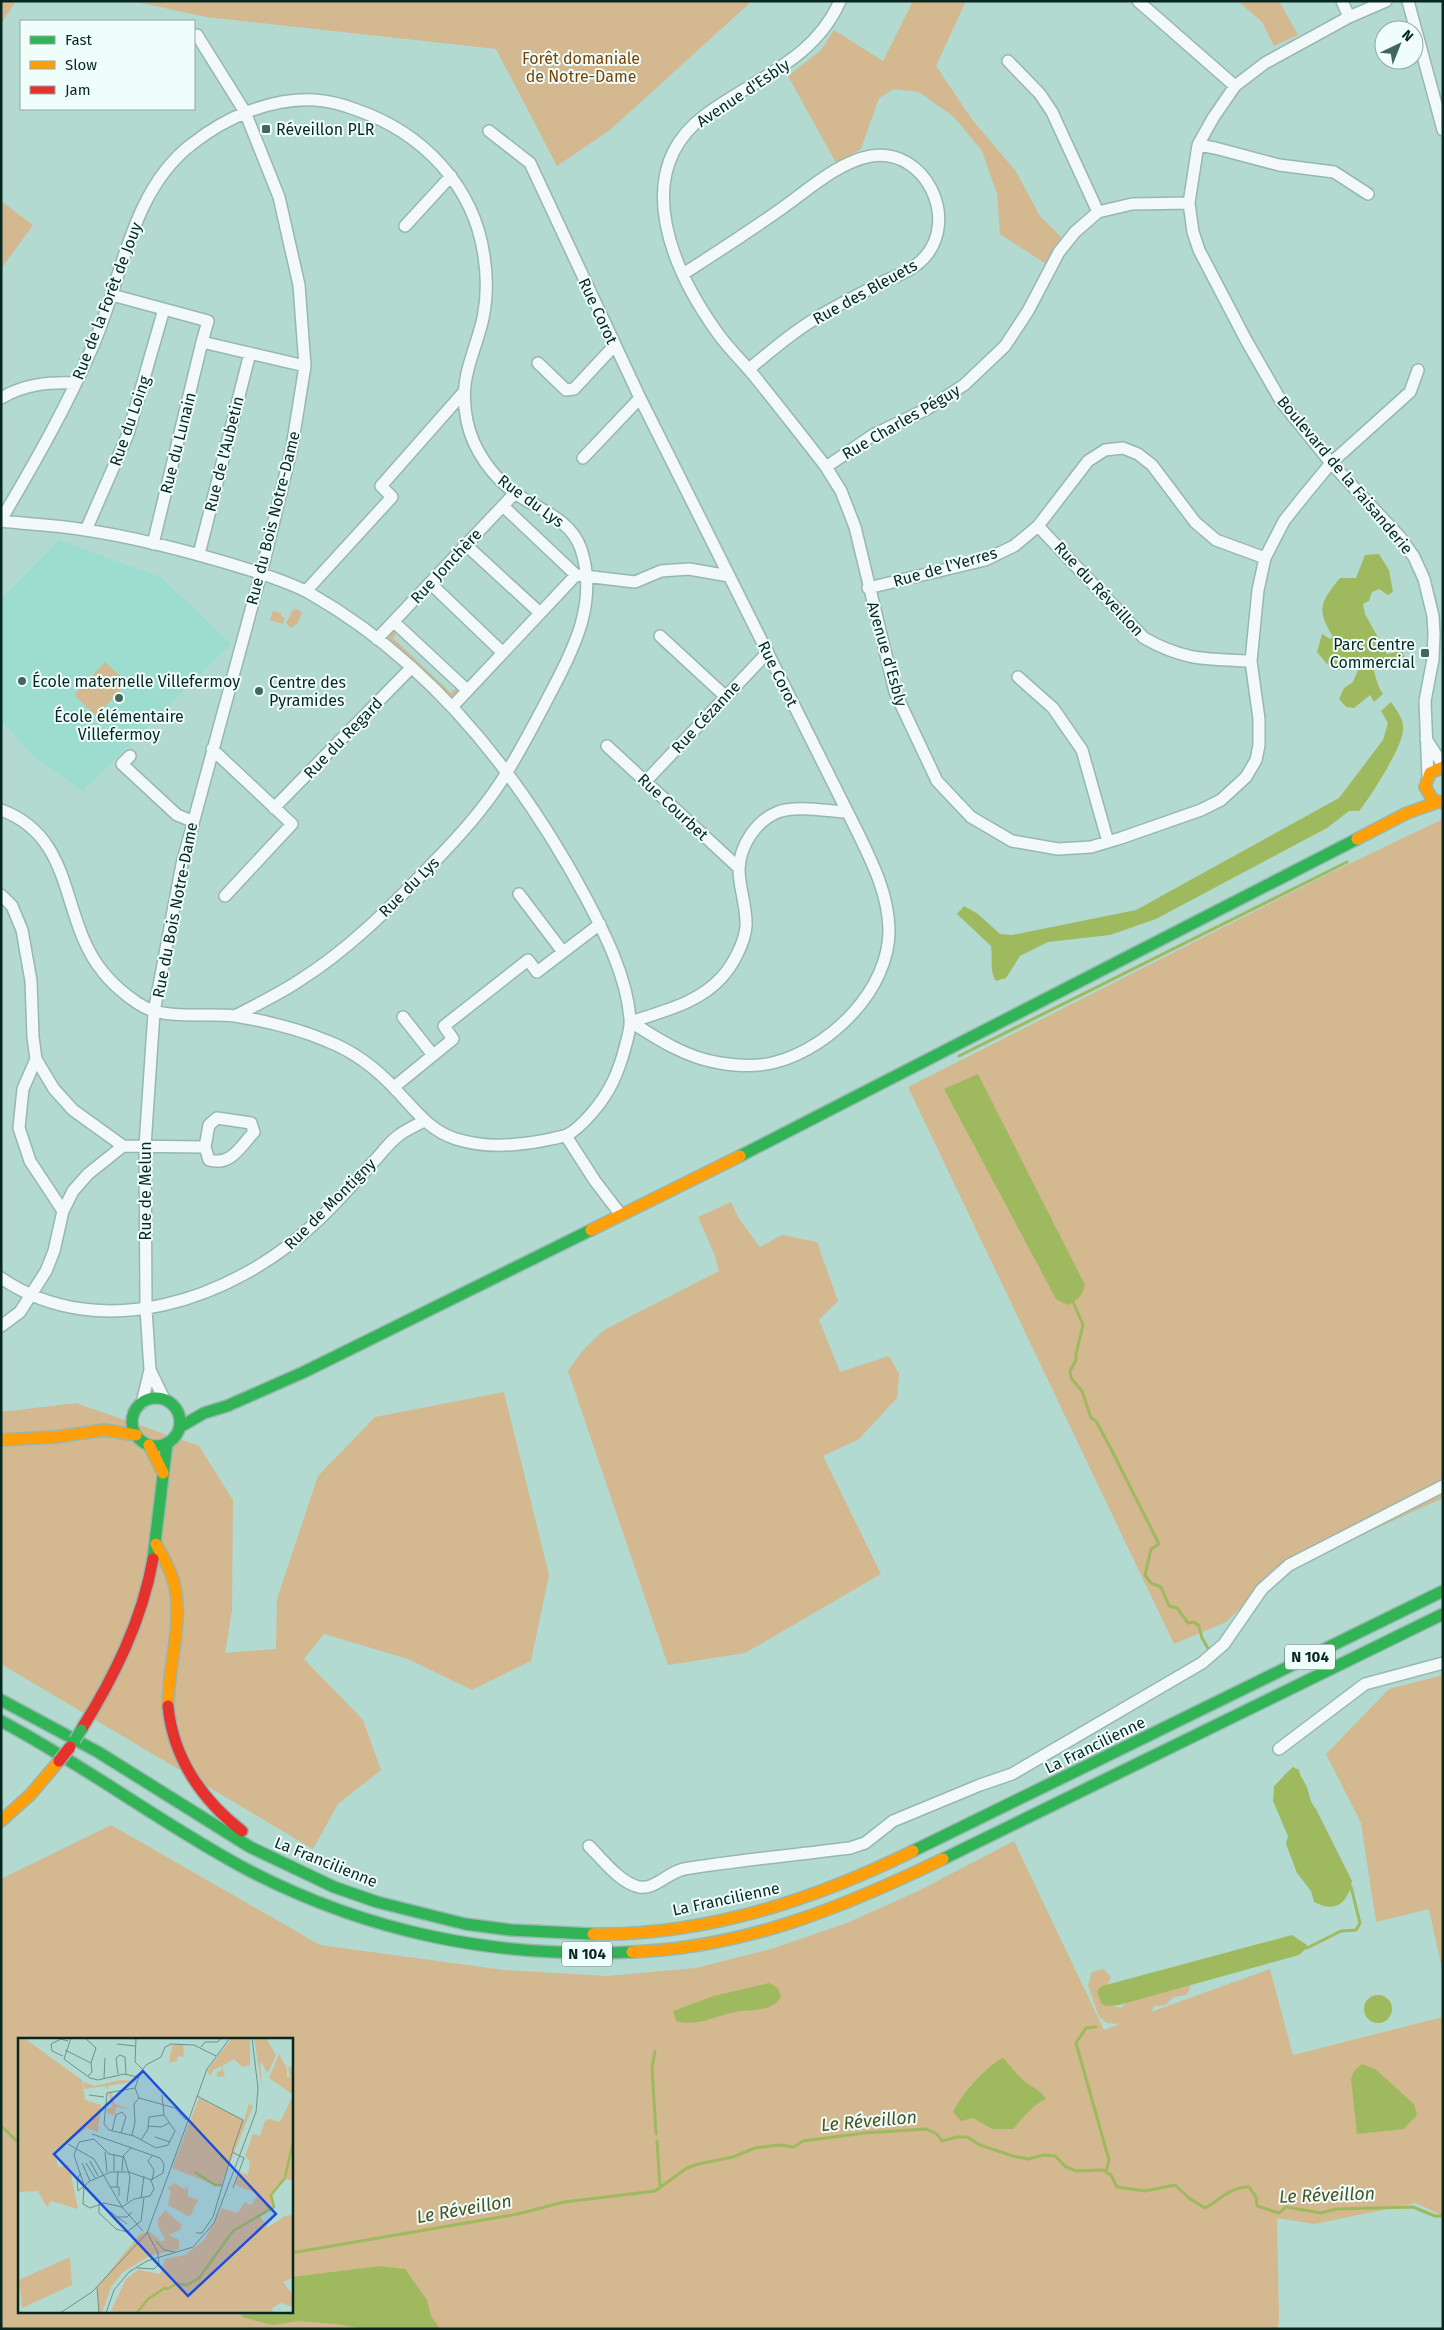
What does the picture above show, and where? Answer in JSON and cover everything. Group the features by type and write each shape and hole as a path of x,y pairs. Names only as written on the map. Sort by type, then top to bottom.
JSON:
{"main road":[{"path":"1407,813 1434,770 1443,766"},
{"path":"1426,782 1429,796 1440,802"},
{"path":"180,1428 204,1413 227,1406 304,1372 621,1215 854,1098 1407,813 1440,802"},
{"path":"1,1440 55,1437 105,1430 136,1435 155,1446 167,1443 177,1434 180,1428 179,1415 176,1409 164,1399 152,1398 142,1402 133,1415 105,1430"},
{"path":"176,1409 204,1413"},
{"path":"133,1415 133,1428 136,1435"},
{"path":"1,1821 20,1805 44,1779 75,1740 117,1666 132,1630 156,1544 167,1443"},
{"path":"149,1444 163,1473"},
{"path":"156,1544 173,1577 177,1594 178,1613 170,1670 168,1708 179,1750 196,1784 221,1814 257,1842 291,1860 299,1869"},
{"name":"La Francilienne","path":"1,1700 52,1725 224,1832 271,1858 334,1886 394,1906 481,1927 517,1931 602,1934 648,1931 691,1926 735,1917 779,1905 867,1874 1443,1591"},
{"name":"N 104","path":"1,1721 67,1757 215,1851 279,1885 346,1913 445,1940 514,1951 554,1954 650,1951 694,1945 784,1925 874,1893 1443,1614"},
{"path":"1,1732 39,1750 67,1757"}],"street":[{"name":"Avenue d'Esbly","path":"840,1 823,32 804,52 703,117 675,144 665,174 663,211 668,242 698,304 720,336 749,369 826,467 841,491 855,527 868,588 895,692 937,782 971,817 1012,841 1058,849 1091,847 1201,810 1221,800 1246,777 1256,760 1259,746 1259,719 1251,661 1258,590 1265,558 1284,520 1331,463 1410,392 1418,370"},
{"path":"1138,1 1235,86"},
{"path":"1342,1 1349,17"},
{"name":"Boulevard de la Faisanderie","path":"1386,1 1349,17 1265,63 1235,86 1212,118 1198,145 1189,203 1193,232 1199,250 1246,340 1281,401 1331,463 1400,537 1414,557 1424,579 1433,616 1434,634 1433,659 1425,700 1426,782"},
{"path":"1408,1 1443,130"},
{"name":"Rue du Bois Notre-Dame","path":"154,1012 192,821 261,574 292,447 305,366 299,285 279,197 245,112 197,35"},
{"path":"1008,61 1040,94 1052,112 1098,212"},
{"name":"Rue du Lys","path":"235,1016 298,982 355,939 394,904 471,822 507,771 567,662 584,619 588,597 582,576 580,546 568,527 515,493 492,472 474,445 467,422 463,393 470,358 484,316 486,284 484,256 477,228 466,200 451,176 431,152 410,134 384,120 338,104 312,100 276,104 245,112"},
{"name":"Rue de la Forêt de Jouy","path":"1,521 54,429 94,344 139,216 149,193 165,170 189,146 232,118 245,112"},
{"name":"Rue Corot","path":"489,131 530,163 614,346 873,864 886,899 889,931 883,960 877,975 854,1013 834,1032 804,1052 774,1063 745,1066 718,1063 685,1054 631,1022"},
{"path":"1198,145 1280,165 1334,172 1368,194"},
{"name":"Rue des Bleuets","path":"683,274 731,244 850,162 873,156 894,158 914,166 928,182 937,202 940,220 935,241 924,258 909,270 815,319 749,369"},
{"path":"404,226 451,176"},
{"name":"Rue Charles Péguy","path":"826,467 873,435 927,409 964,385 1005,346 1028,311 1059,252 1075,232 1098,212 1132,204 1189,203"},
{"path":"112,296 164,309"},
{"name":"Rue du Lunain","path":"153,544 208,321 164,309"},
{"name":"Rue du Loing","path":"86,530 128,434 164,309"},
{"path":"202,342 305,366"},
{"path":"538,363 566,390 574,389 614,346"},
{"name":"Rue de l'Aubetin","path":"198,554 250,353"},
{"path":"1,398 17,389 51,382 76,383"},
{"path":"306,591 392,497 381,486 463,393"},
{"path":"583,458 640,398"},
{"name":"Rue de l'Yerres","path":"868,588 985,560 1014,546 1038,526 1088,461 1105,450 1123,448 1138,454 1152,465 1195,522 1216,540 1265,558"},
{"name":"Rue Jonchère","path":"377,639 515,493"},
{"path":"503,506 582,576 635,582 661,571 688,569 729,576"},
{"path":"1,521 86,530 198,554 261,574 306,591 377,639 411,668 452,707 507,771 564,858 600,924 623,982 631,1022 615,1082 583,1124 566,1136 512,1146 485,1146 450,1138 424,1121 394,1088 363,1060 328,1041 288,1028 235,1016 154,1012 125,994 104,974 86,948 64,877 53,852 36,833 16,816 1,810"},
{"name":"Rue du Réveillon","path":"1038,526 1144,638 1165,650 1196,659 1251,661"},
{"path":"466,544 540,613"},
{"path":"452,707 540,613 582,576"},
{"path":"430,583 503,653"},
{"path":"394,622 467,690"},
{"path":"660,636 725,696"},
{"name":"Rue Cézanne","path":"646,782 768,652"},
{"name":"Rue du Regard","path":"274,808 411,668"},
{"path":"1018,677 1053,708 1082,750 1108,842"},
{"path":"1425,737 1443,766"},
{"name":"Rue Courbet","path":"607,746 739,868"},
{"path":"212,749 292,824 225,896"},
{"path":"130,756 122,764 177,815 192,821"},
{"path":"631,1022 700,996 723,977 738,951 746,926 739,868 744,846 755,828 779,812 807,809 847,812"},
{"path":"518,894 563,952"},
{"path":"1,895 12,906 22,930 31,981 32,1037 36,1059 54,1089 73,1110 123,1146 205,1147"},
{"path":"394,1088 453,1039 444,1026 528,960 537,972 600,924"},
{"name":"Rue de Melun","path":"142,1402 150,1370 146,1309 145,1146 154,1012"},
{"path":"403,1017 433,1055"},
{"path":"36,1059 23,1089 19,1128 30,1160 63,1211"},
{"path":"217,1118 251,1123 254,1132 227,1161 209,1160 205,1147 209,1125 217,1118"},
{"name":"Rue de Montigny","path":"1,1278 30,1294 57,1305 90,1311 146,1309 207,1293 243,1277 282,1252 314,1224 398,1136 424,1121"},
{"path":"566,1136 595,1181 621,1215"},
{"path":"1,1326 20,1312 46,1271 54,1251 63,1211 73,1191 88,1174 123,1146"},
{"name":"Rue de Melun","path":"150,1370 164,1399"},
{"path":"589,1846 620,1877 641,1888 652,1886 677,1870 850,1848 865,1843 894,1821 980,1785 1012,1774 1202,1664 1224,1644 1262,1589 1289,1565 1443,1486"},
{"path":"1279,1749 1365,1684 1443,1663"}],"shaded area":[{"name":"École élémentaire Villefermoy","path":"59,540 161,577 231,644 83,791 36,759 1,720 1,599"},
{"path":"1379,554 1389,570 1393,592 1388,595 1379,589 1372,592 1369,601 1363,604 1365,614 1387,654 1402,651 1405,659 1398,663 1384,659 1371,664 1383,694 1374,702 1370,695 1354,708 1346,707 1339,699 1344,688 1353,682 1360,665 1356,663 1338,670 1326,663 1317,652 1322,634 1330,639 1333,637 1322,613 1323,606 1328,594 1340,578 1356,578 1365,555"},
{"path":"1391,702 1400,715 1403,730 1402,738 1385,772 1359,811 1349,811 1327,828 1156,919 1110,935 1048,942 1020,956 1006,978 996,981 992,969 991,946 957,914 964,906 978,914 1000,934 1012,935 1136,910 1339,798 1383,740 1388,723 1381,711"},
{"path":"978,1074 1085,1285 1079,1297 1067,1305 1056,1299 944,1089"},
{"path":"1293,1767 1299,1770 1312,1803 1352,1881 1344,1901 1334,1906 1328,1907 1314,1902 1311,1891 1297,1873 1286,1844 1288,1836 1273,1801 1274,1786"},
{"path":"1292,1935 1307,1945 1307,1948 1299,1955 1119,2005 1105,2006 1101,2003 1097,1991 1102,1986"},
{"path":"769,1983 778,1988 781,1997 769,2007 734,2012 693,2023 676,2021 673,2011 714,1996"},
{"path":"1378,1995 1388,1999 1392,2009 1388,2019 1378,2023 1368,2019 1364,2009 1368,1999"},
{"path":"1003,2058 1019,2077 1046,2099 1032,2108 1013,2129 992,2129 973,2118 961,2121 953,2112 957,2105 982,2074"},
{"path":"1362,2064 1375,2069 1414,2104 1417,2115 1404,2129 1357,2134 1351,2079 1354,2071"},
{"path":"381,2266 405,2269 427,2300 431,2316 440,2329 366,2329 298,2321 272,2325 242,2317 240,2312 292,2312 292,2277"}],"green space":[{"path":"1,1 16,1 1,24"},
{"name":"Forêt domaniale de Notre-Dame","path":"132,1 752,1 610,130 557,166 496,49 206,17"},
{"path":"913,1 966,1 936,66 973,121 1015,170 1040,216 1061,237 1046,264 1000,234 997,194 982,151 954,117 919,92 894,89 879,98 861,149 836,163 788,76 821,50 834,30 883,61"},
{"path":"1238,1 1279,1 1298,35 1274,46 1262,22"},
{"path":"1,201 33,225 1,269"},
{"path":"296,609 302,612 298,623 291,628 286,623 293,610"},
{"path":"273,611 281,613 281,616 285,618 283,624 270,620"},
{"path":"392,630 398,631 393,638 451,693 457,687 462,689 456,698 447,696 412,660 389,641 389,634"},
{"path":"105,662 128,683 96,716 74,695"},
{"path":"1443,819 1443,1498 1274,1575 1226,1622 1174,1644 908,1087 1330,873"},
{"path":"731,1202 739,1219 760,1247 782,1235 817,1242 838,1301 819,1320 840,1372 889,1356 899,1374 897,1398 859,1439 823,1456 881,1574 745,1653 668,1665 568,1371 583,1350 604,1330 719,1271 715,1256 698,1217"},
{"path":"504,1392 549,1575 531,1661 472,1690 408,1659 324,1634 304,1659 363,1720 381,1770 338,1804 313,1849 1,1664 1,1412 76,1403 199,1446 233,1500 232,1610 225,1653 276,1649 277,1599 318,1476 375,1417"},
{"path":"1443,1675 1443,1974 1429,1909 1376,1922 1361,1823 1326,1754 1389,1689"},
{"path":"111,1825 320,1945 504,1970 607,1976 696,1968 771,1949 847,1923 918,1891 1014,1841 1104,2030 1119,2024 1107,2023 1099,2017 1088,1985 1092,1972 1103,1969 1111,1977 1108,1984 1100,1991 1105,2003 1121,2008 1137,1992 1191,1985 1187,1995 1173,1997 1166,2005 1154,2006 1151,2012 1270,1969 1293,2055 1443,2017 1443,2216 1416,2203 1315,2224 1277,2218 1279,2322 1277,2329 1,2329 1,1879"}],"waterway":[{"path":"959,1056 1347,862"},
{"path":"1073,1302 1083,1325 1076,1360 1070,1371 1071,1378 1082,1391 1091,1418 1096,1421 1159,1544 1151,1549 1145,1575 1151,1583 1161,1587 1169,1606 1177,1608 1188,1623 1194,1622 1199,1626 1202,1638 1209,1650"},
{"path":"1307,1948 1341,1931 1356,1930 1360,1923 1351,1887"},
{"path":"1096,2027 1086,2028 1076,2043 1109,2160 1106,2172"},
{"path":"655,2051 652,2067 656,2134"},
{"name":"Le Réveillon","path":"1,2126 18,2142"},
{"name":"Le Réveillon","path":"292,2253 518,2214 564,2202 655,2191 687,2168 733,2157 755,2148 779,2145 794,2147 803,2141 864,2133 926,2129 937,2134 942,2141 957,2137 967,2137 980,2145 1013,2156 1028,2159 1044,2155 1055,2156 1066,2167 1076,2171 1103,2170 1111,2175 1117,2187 1145,2191 1175,2185 1190,2199 1205,2208 1231,2191 1249,2187 1256,2197 1257,2206 1279,2213 1286,2207 1321,2213 1336,2209 1413,2207 1435,2216 1443,2216"},
{"path":"657,2141 660,2187"}],"traffic: fast":[{"path":"740,1156 1357,839"},
{"path":"180,1427 204,1413 227,1406 304,1372 591,1230"},
{"path":"156,1398 165,1400 173,1405 178,1413 180,1422 178,1431 173,1439 165,1444 156,1446 147,1444 139,1439 134,1431 132,1422 134,1413 139,1405 147,1400 156,1398"},
{"path":"153,1559 167,1443"},
{"path":"913,1851 1443,1591"},
{"path":"943,1859 1443,1614"},
{"path":"1,1700 98,1752 250,1847 334,1887 377,1902 465,1924 511,1930 593,1934"},
{"path":"1,1721 32,1738 215,1852 292,1891 339,1910 433,1937 482,1945 531,1951 581,1953 632,1952"},
{"path":"75,1740 81,1730"}],"traffic: slow":[{"path":"1443,767 1430,773 1425,787 1433,800 1443,803"},
{"path":"1357,839 1407,813 1438,802"},
{"path":"591,1230 740,1156"},
{"path":"1,1440 55,1437 105,1430 136,1435"},
{"path":"149,1445 163,1473"},
{"path":"156,1544 174,1583 177,1598 176,1629 168,1706"},
{"path":"1,1821 30,1795 59,1761"},
{"path":"593,1934 635,1933 676,1929 758,1912 837,1885 913,1851"},
{"path":"632,1952 714,1943 792,1922 868,1893 943,1859"}],"traffic: jam":[{"path":"81,1730 105,1690 125,1648 142,1604 153,1559"},
{"path":"168,1706 176,1743 192,1776 214,1806 242,1831"},
{"path":"59,1761 70,1747"}],"place":[{"name":"Réveillon PLR","path":"266,129"},
{"name":"Parc Centre Commercial","path":"1425,653"},
{"name":"École maternelle Villefermoy","path":"22,681"},
{"name":"Centre des Pyramides","path":"259,691"},
{"name":"École élémentaire Villefermoy","path":"119,698"}]}
